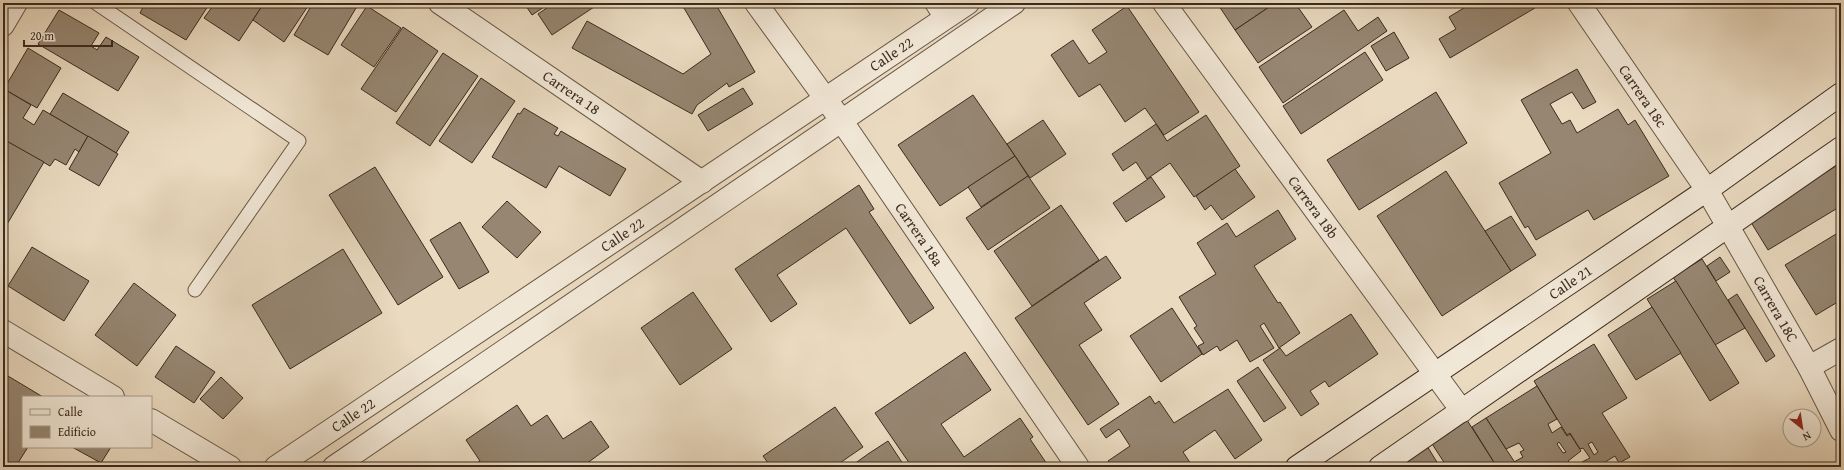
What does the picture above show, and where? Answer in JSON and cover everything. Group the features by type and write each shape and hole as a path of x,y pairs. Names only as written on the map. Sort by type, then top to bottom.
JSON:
{"street":[{"path":"3,25 16,3"},
{"name":"Carrera 18","path":"440,3 702,182"},
{"name":"Carrera 18a","path":"756,3 841,120 1078,467"},
{"name":"Calle 22","path":"276,467 826,99 937,12 968,3"},
{"name":"Calle 22","path":"334,467 1014,3"},
{"name":"Carrera 18b","path":"1164,3 1462,411"},
{"name":"Carrera 18c","path":"1579,3 1708,190"},
{"name":"Calle 21","path":"1297,467 1708,190 1841,94"},
{"path":"1380,467 1841,148"},
{"name":"Carrera 18C","path":"1708,190 1810,368 1841,430"},
{"path":"3,332 111,396"},
{"path":"1810,368 1841,349"},
{"path":"152,421 230,467"}],"lane":[{"path":"96,3 298,141 195,290"}],"building":[{"path":"145,3 210,3 186,40 140,13"},
{"path":"215,3 264,3 239,41 204,18"},
{"path":"264,3 310,3 284,42 253,20"},
{"path":"313,3 359,3 328,55 294,35"},
{"path":"524,3 550,3 532,15"},
{"path":"554,3 600,3 552,35 538,14"},
{"path":"681,3 715,3 755,72 729,87 727,83 697,105 692,114 572,48 587,21 683,74 711,54"},
{"path":"827,3 836,3 830,7"},
{"path":"1217,3 1275,3 1235,30"},
{"path":"1275,3 1295,3 1312,27 1258,63 1235,30"},
{"path":"1472,3 1532,3 1535,8 1450,58 1439,39 1456,29 1449,17"},
{"path":"367,6 401,28 374,67 341,45"},
{"path":"1127,6 1199,112 1164,135 1145,108 1125,122 1100,84 1079,97 1051,55 1073,40 1089,64 1107,52 1092,30"},
{"path":"59,10 99,33 91,46 97,50 106,37 139,57 118,91 38,44"},
{"path":"1344,10 1358,31 1378,17 1387,31 1283,103 1259,67"},
{"path":"403,27 438,51 396,112 361,89"},
{"path":"1394,32 1409,58 1386,71 1371,46"},
{"path":"28,48 61,68 37,108 4,89"},
{"path":"1365,52 1383,80 1301,134 1283,106"},
{"path":"443,53 478,76 430,146 396,123"},
{"path":"1577,69 1596,102 1583,109 1572,92 1550,104 1562,124 1570,120 1577,133 1618,109 1628,125 1635,120 1669,176 1594,220 1588,210 1536,240 1528,226 1525,228 1499,183 1551,153 1521,100"},
{"path":"481,78 515,101 472,163 439,141"},
{"path":"743,88 753,104 708,131 698,115"},
{"path":"4,89 31,105 23,118 34,125 43,110 88,136 79,152 75,149 66,165 55,159 50,166 3,139"},
{"path":"1436,92 1467,143 1359,210 1327,160"},
{"path":"63,93 129,132 116,153 50,114"},
{"path":"973,95 1015,156 940,206 898,145"},
{"path":"524,108 558,128 554,134 558,136 561,131 626,169 610,196 559,166 546,188 492,157 518,113 520,114"},
{"path":"1206,115 1240,166 1194,197 1170,163 1147,179 1136,162 1123,171 1112,154 1156,124 1167,141"},
{"path":"1043,120 1066,154 1030,178 1007,144"},
{"path":"88,136 118,154 99,186 69,169"},
{"path":"3,139 44,162 3,231"},
{"path":"1015,156 1028,176 981,207 968,187"},
{"path":"1841,164 1841,173 1837,166"},
{"path":"1836,166 1841,173 1841,206 1768,250 1749,219"},
{"path":"375,167 443,277 398,305 329,195"},
{"path":"1235,169 1255,197 1222,220 1211,205 1205,210 1196,196"},
{"path":"1446,171 1511,271 1442,316 1377,216"},
{"path":"1028,176 1050,208 988,250 966,218"},
{"path":"1151,177 1165,197 1126,222 1113,203"},
{"path":"859,185 874,209 869,212 934,308 910,324 846,228 777,275 797,304 771,322 735,269"},
{"path":"507,201 541,232 517,258 482,227"},
{"path":"1061,205 1099,260 1032,306 994,251"},
{"path":"1278,210 1296,239 1254,266 1300,333 1279,348 1264,323 1260,326 1274,348 1250,362 1237,340 1220,351 1217,346 1203,355 1198,346 1204,343 1194,328 1197,326 1179,297 1216,274 1197,243 1227,223 1236,237"},
{"path":"1511,216 1536,255 1511,271 1485,231"},
{"path":"460,222 489,272 459,289 430,240"},
{"path":"1841,231 1841,300 1816,315 1785,265"},
{"path":"32,247 89,281 64,321 8,286"},
{"path":"343,249 382,313 290,369 252,305"},
{"path":"1106,256 1121,278 1084,303 1102,330 1079,345 1119,404 1088,425 1015,318"},
{"path":"1720,257 1730,272 1716,281 1707,266"},
{"path":"1702,259 1745,328 1715,345 1673,277"},
{"path":"1676,281 1739,383 1710,401 1647,299"},
{"path":"134,283 176,315 137,366 95,335"},
{"path":"693,292 732,349 680,385 641,328"},
{"path":"1737,294 1775,356 1766,362 1728,300"},
{"path":"1652,307 1681,353 1636,380 1608,335"},
{"path":"1172,308 1202,354 1161,382 1130,336"},
{"path":"1351,314 1378,354 1329,387 1325,381 1310,391 1319,404 1301,416 1263,360 1280,348 1286,356"},
{"path":"1594,344 1627,398 1602,413 1630,457 1619,463 1615,456 1597,467 1585,467 1582,462 1590,458 1583,448 1580,449 1570,433 1567,435 1534,381","holes":["1592,442 1598,452 1594,455 1588,444"]},
{"path":"176,346 215,372 194,403 155,377"},
{"path":"965,352 991,390 941,424 964,457 1020,418 1033,437 1030,439 1049,467 912,467 875,413"},
{"path":"1258,367 1286,408 1264,422 1237,381"},
{"path":"3,373 41,396 22,396 22,448 27,448 16,466 3,459"},
{"path":"221,377 243,398 223,419 200,399"},
{"path":"1537,386 1557,419 1548,424 1552,433 1561,427 1567,436 1570,434 1581,451 1568,461 1572,467 1518,467 1514,462 1523,457 1520,452 1524,450 1519,443 1506,449 1486,418","holes":["1559,442 1566,452 1563,453 1557,444"]},
{"path":"1228,389 1262,440 1235,459 1215,430 1183,452 1193,467 1112,467 1108,461 1130,446 1119,429 1106,438 1100,429 1150,396 1155,404 1159,401 1174,423"},
{"path":"517,405 531,426 547,415 563,439 591,421 609,447 582,467 471,467 480,461 466,440"},
{"path":"835,407 863,447 834,467 771,467 763,456"},
{"path":"1465,417 1497,467 1447,467 1429,439"},
{"path":"1486,418 1518,467 1497,467 1472,427"},
{"path":"888,441 905,467 850,467 868,454"},
{"path":"1427,446 1440,467 1405,467 1401,462"},
{"path":"74,448 110,448 101,463"}]}
